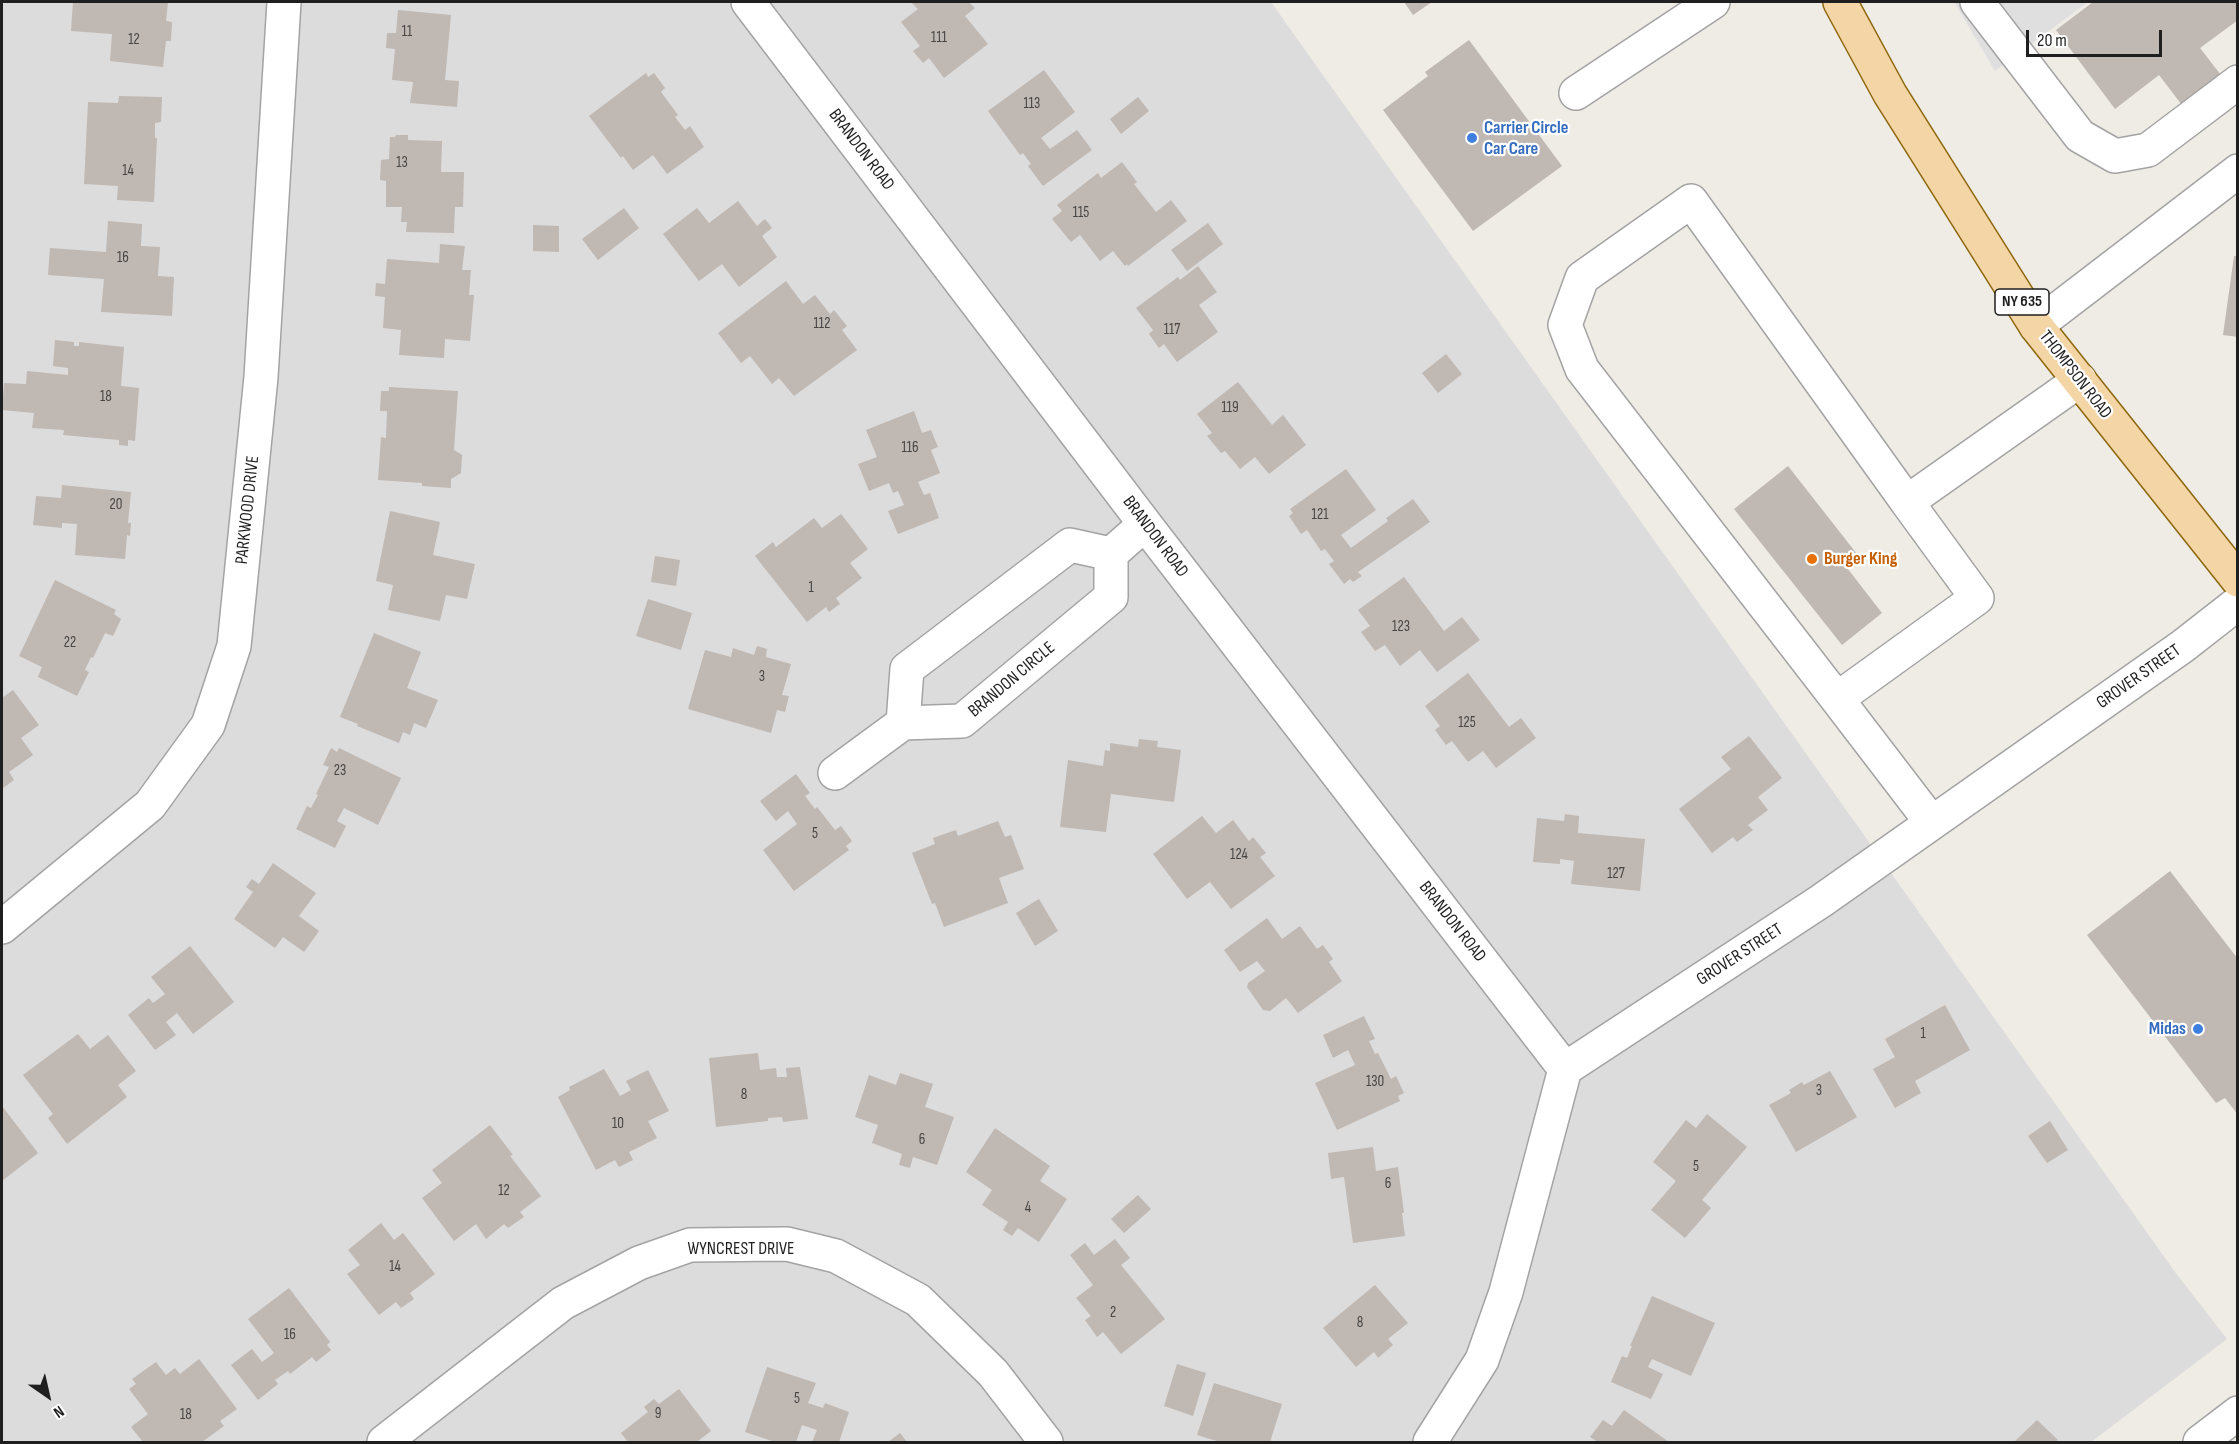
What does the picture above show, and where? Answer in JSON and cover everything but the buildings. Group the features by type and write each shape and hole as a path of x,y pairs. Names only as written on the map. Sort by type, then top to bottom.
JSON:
{"main road":[{"name":"THOMPSON ROAD","path":"1840,2 1890,94 2036,326 2238,580"}],"street":[{"name":"PARKWOOD DRIVE","path":"2,927 150,804 208,725 234,646 261,377 284,2"},
{"name":"BRANDON ROAD","path":"748,2 1145,524 1565,1070"},
{"path":"1576,93 1713,2"},
{"path":"1977,2 2080,136 2115,156 2148,150 2238,82"},
{"path":"2036,326 2238,171"},
{"path":"1837,699 1977,598 1691,201 1582,278 1565,326 1582,369 1932,823"},
{"path":"1907,502 2080,380"},
{"path":"835,773 903,723 907,669 1070,545 1111,554 1145,524"},
{"name":"BRANDON CIRCLE","path":"903,723 962,722 1111,597 1111,554"},
{"name":"GROVER STREET","path":"1565,1070 1821,901 2183,646 2238,603"},
{"path":"1430,1443 1482,1360 1506,1292 1565,1070"},
{"name":"WYNCREST DRIVE","path":"384,1443 563,1303 639,1263 690,1245 787,1244 836,1256 918,1300 993,1373 1046,1443"},
{"path":"2200,1443 2238,1413"}],"shaded area":[{"path":"2,2 1271,2 2175,1272 2227,1339 2091,1442 2,1442"},
{"path":"1954,2 2088,2 1995,71"}],"place":[{"name":"Carrier Circle Car Care","path":"1472,138"},
{"name":"Burger King","path":"1812,559"},
{"name":"Midas","path":"2198,1029"}]}
